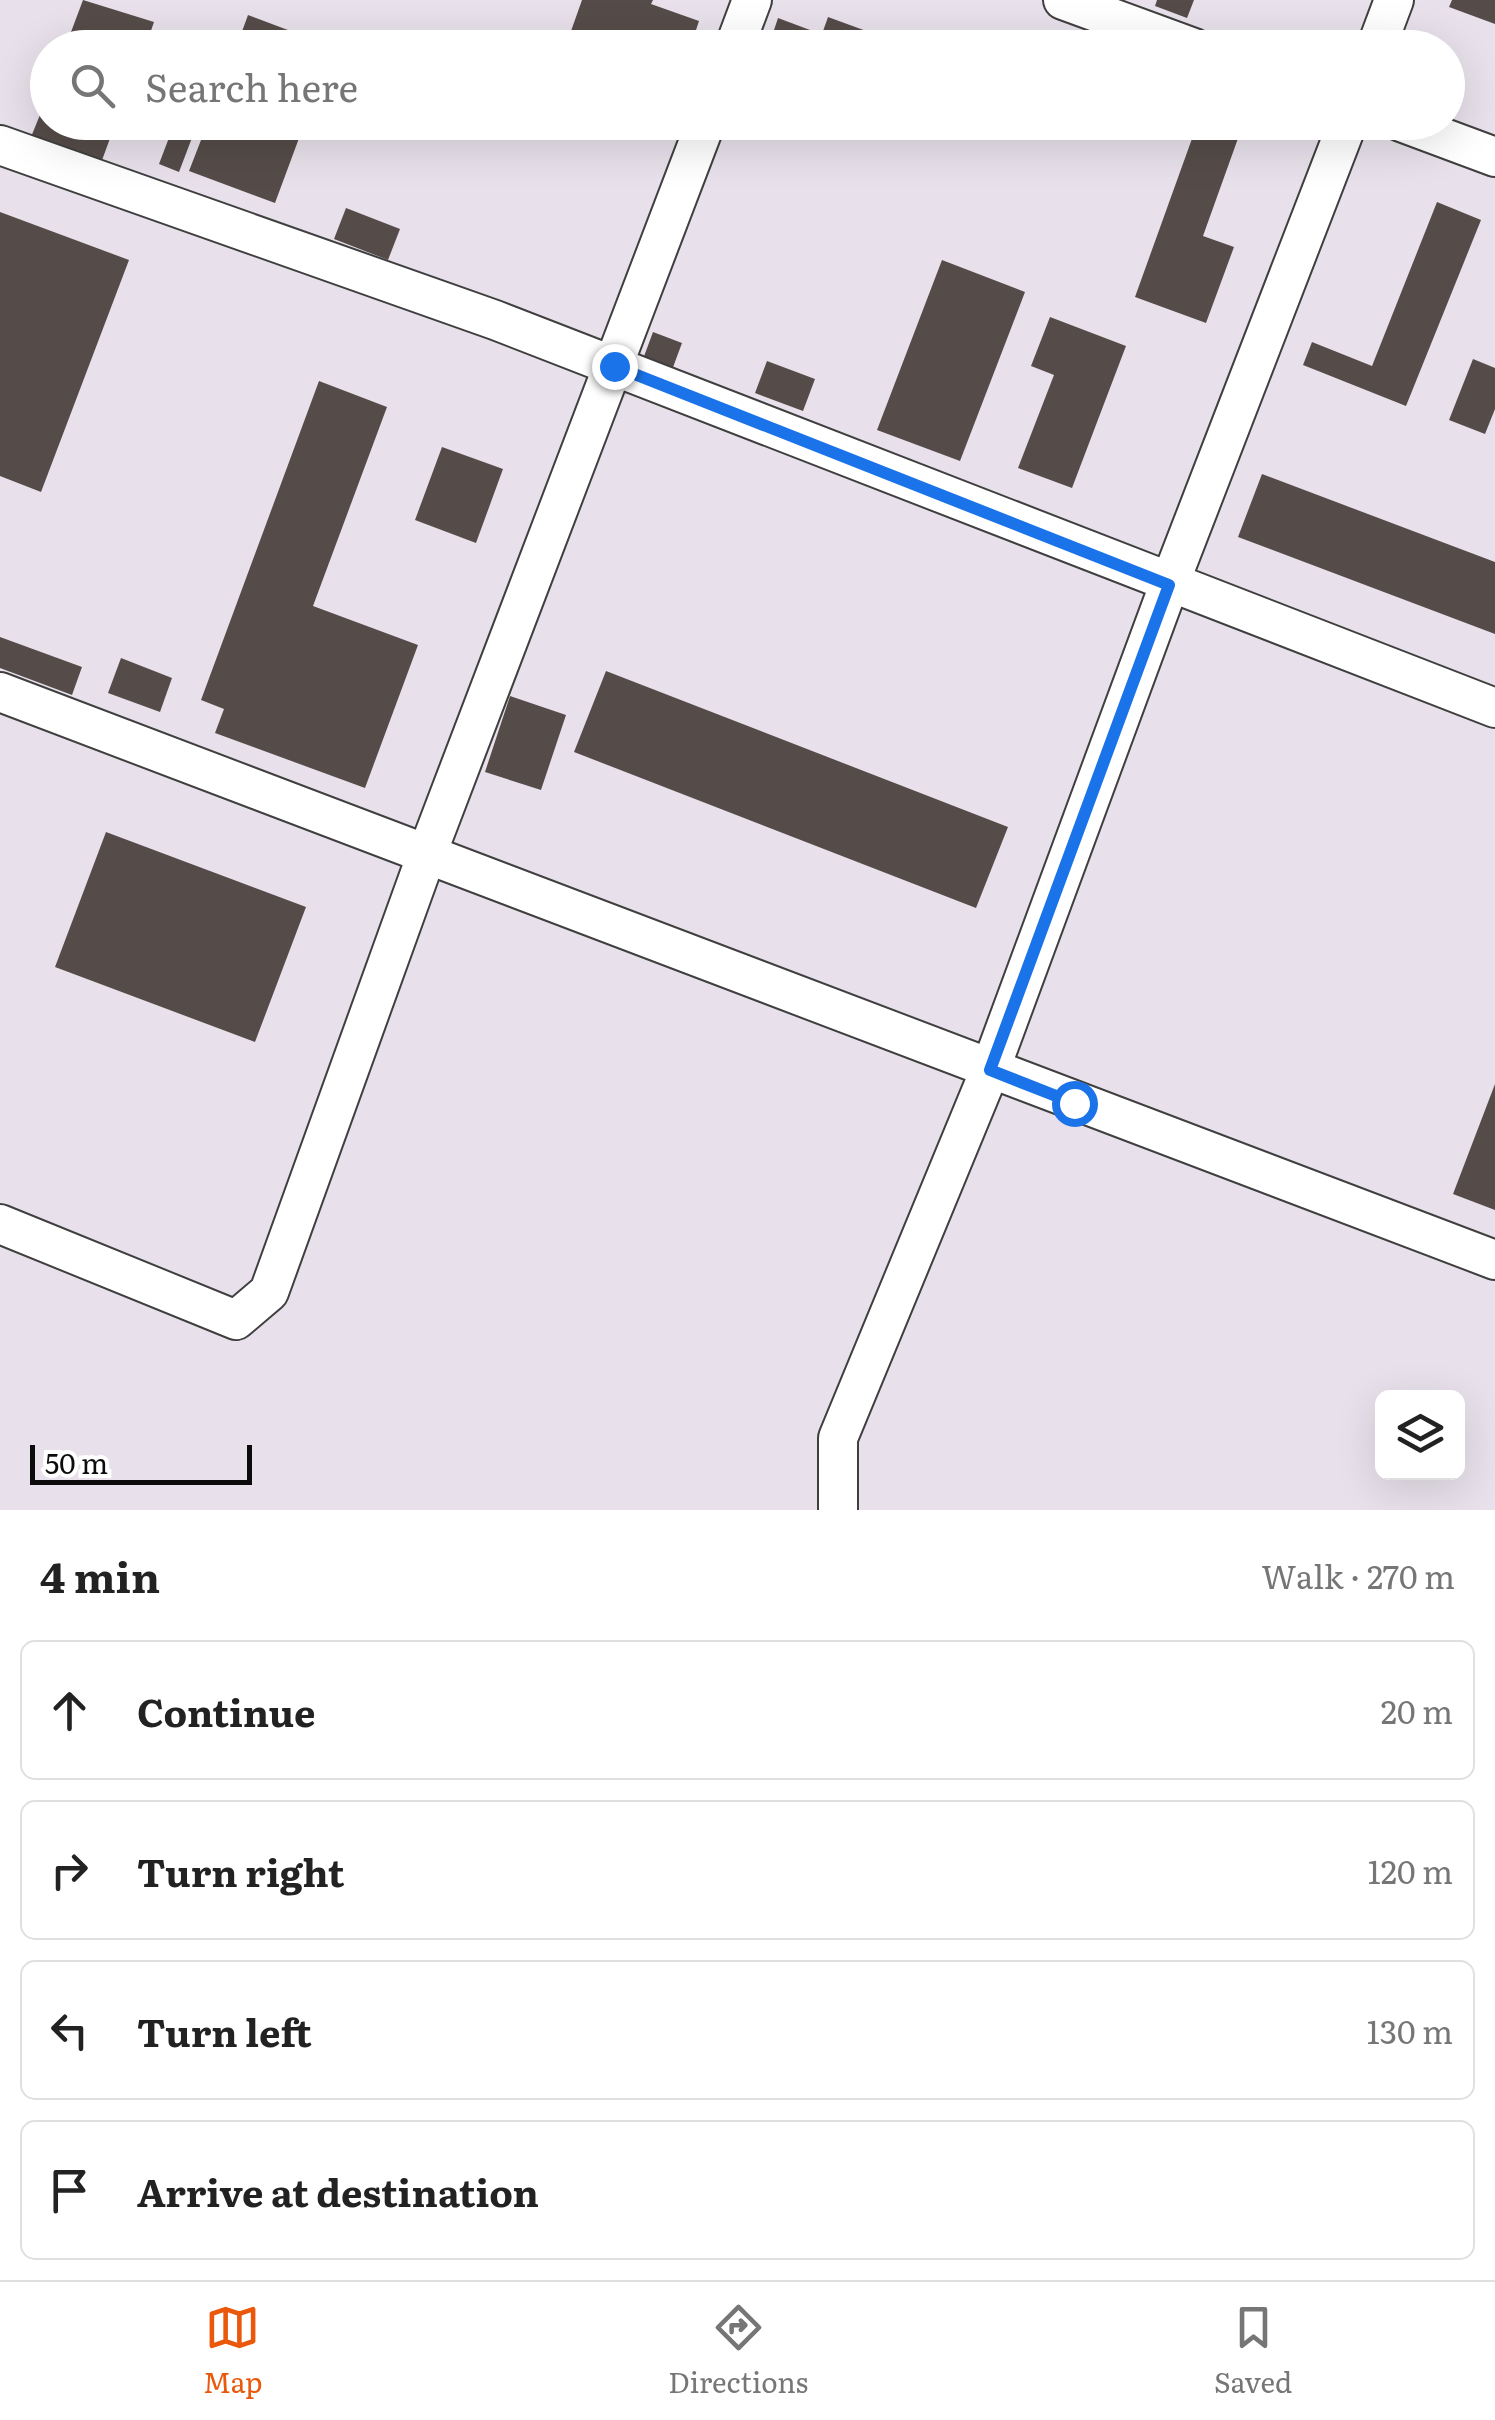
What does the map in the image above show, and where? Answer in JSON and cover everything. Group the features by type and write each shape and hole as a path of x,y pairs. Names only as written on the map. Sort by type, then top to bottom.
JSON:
{"lane":[{"path":"741,30 752,0"},
{"path":"1063,0 1145,30"},
{"path":"1383,30 1394,0"},
{"path":"0,1224 236,1320 268,1292 428,851 699,140"},
{"path":"838,1510 838,1438 990,1070 1169,585 1341,140"},
{"path":"1449,140 1495,157"},
{"path":"0,145 614,366 1169,585 1495,708"},
{"path":"0,692 428,851 990,1070 1495,1260"}],"shaded area":[{"path":"0,0 1495,0 1495,1510 0,1510"}],"building":[{"path":"83,0 154,22 151,30 72,30"},
{"path":"582,0 653,0 651,4 699,21 696,30 571,30"},
{"path":"1157,0 1194,0 1187,18 1155,6"},
{"path":"1452,0 1495,0 1495,24 1449,7"},
{"path":"248,15 288,30 243,30"},
{"path":"828,17 864,30 823,30"},
{"path":"778,18 810,30 774,30"},
{"path":"39,140 109,140 101,163"},
{"path":"168,140 191,140 179,172 159,164"},
{"path":"201,140 298,140 275,203 189,171"},
{"path":"1192,140 1237,140 1203,236 1234,247 1206,323 1135,297"},
{"path":"1437,202 1481,220 1406,406 1303,365 1312,342 1372,366"},
{"path":"346,208 400,229 388,260 334,239"},
{"path":"0,212 129,260 41,492 0,476"},
{"path":"942,260 1025,292 960,461 877,430"},
{"path":"1050,317 1126,346 1072,488 1018,468 1054,375 1031,366"},
{"path":"653,332 682,343 672,370 643,359"},
{"path":"1473,359 1495,368 1495,409 1485,434 1449,420"},
{"path":"767,361 815,379 803,411 755,393"},
{"path":"319,381 387,407 313,606 418,645 365,788 215,733 224,709 201,700"},
{"path":"442,447 503,469 476,543 415,520"},
{"path":"1262,474 1495,562 1495,634 1238,537"},
{"path":"0,637 82,667 72,695 0,668"},
{"path":"121,658 172,678 160,712 108,693"},
{"path":"606,671 1008,827 976,908 574,752"},
{"path":"510,696 566,715 541,790 485,772"},
{"path":"106,832 306,907 255,1042 55,967"},
{"path":"1495,1084 1495,1210 1453,1194"}],"route":[{"path":"614,366 1169,585 990,1070 1074,1103"}]}
